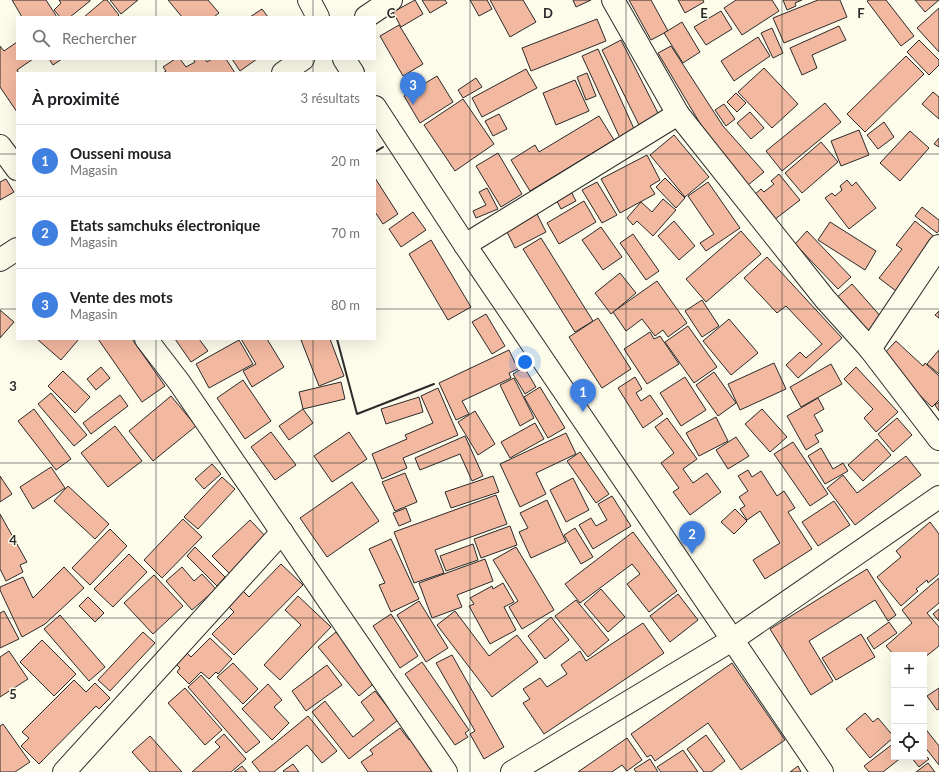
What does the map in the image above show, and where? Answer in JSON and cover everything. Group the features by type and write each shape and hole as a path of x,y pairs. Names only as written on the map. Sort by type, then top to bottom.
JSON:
{"street":[{"path":"309,0 317,16"},
{"path":"367,16 391,0"},
{"path":"613,0 678,114 825,299 870,349 939,439"},
{"path":"284,72 302,60"},
{"path":"345,60 352,72"},
{"path":"376,109 465,245 822,772"},
{"path":"465,245 678,114"},
{"path":"0,146 16,168"},
{"path":"870,349 939,246"},
{"path":"0,260 16,250"},
{"path":"147,340 179,382 446,772"},
{"path":"512,772 732,640 939,497"},
{"path":"64,772 282,532"}],"building":[{"path":"12,0 46,0 56,16 21,16"},
{"path":"59,0 90,0 71,16 59,16 54,10 61,3"},
{"path":"104,0 107,0 119,15 118,16 85,16"},
{"path":"110,0 138,0 121,14"},
{"path":"168,0 208,0 219,13 215,16 181,16"},
{"path":"415,0 423,14 401,27 393,12"},
{"path":"422,0 445,0 447,3 430,13"},
{"path":"470,0 487,0 492,9 479,16"},
{"path":"490,0 523,0 536,22 510,37"},
{"path":"573,0 591,0 576,7"},
{"path":"629,0 651,0 668,31 651,40"},
{"path":"678,0 703,0 704,2 685,13"},
{"path":"736,0 772,0 779,11 742,35 724,8"},
{"path":"783,0 802,0 795,3 796,6 787,10"},
{"path":"818,0 840,0 847,17 784,43 773,18"},
{"path":"886,0 914,36 901,46 867,1"},
{"path":"915,0 939,0 925,12"},
{"path":"939,8 939,52 917,28"},
{"path":"262,9 267,16 252,16"},
{"path":"721,11 732,29 706,45 694,27"},
{"path":"597,19 606,41 531,71 522,48"},
{"path":"682,22 700,52 683,63 664,33"},
{"path":"399,25 423,64 403,76 380,36"},
{"path":"839,26 846,40 812,55 817,68 802,75 790,48"},
{"path":"772,28 783,53 773,58 761,33"},
{"path":"758,37 770,56 734,81 721,61"},
{"path":"621,40 661,119 641,129 602,50"},
{"path":"919,40 939,60 939,65 929,75 907,52"},
{"path":"16,43 16,60 32,60 17,70 18,72 16,72 16,111 0,87 0,46 4,51"},
{"path":"671,46 723,126 764,172 748,185 710,140 658,53"},
{"path":"598,49 635,131 620,138 582,56"},
{"path":"906,56 924,74 865,132 847,114"},
{"path":"50,60 60,60 53,65"},
{"path":"174,60 181,60 186,67 195,62 194,60 206,60 207,62 210,60 227,60 234,72 164,72 166,71 163,67"},
{"path":"233,60 256,60 240,71"},
{"path":"764,68 798,104 772,128 738,92"},
{"path":"526,69 537,88 482,117 472,98"},
{"path":"587,73 596,96 586,100 577,77"},
{"path":"437,76 453,102 420,123 404,96"},
{"path":"476,78 482,87 463,98 458,90"},
{"path":"575,80 589,111 556,125 543,93"},
{"path":"933,92 939,97 939,119 922,104"},
{"path":"736,93 746,103 737,112 727,102"},
{"path":"463,99 494,144 455,171 424,125"},
{"path":"825,103 841,122 782,171 766,151"},
{"path":"724,104 735,119 726,126 715,110"},
{"path":"750,112 764,128 751,139 737,123"},
{"path":"499,114 507,129 493,136 485,121"},
{"path":"599,116 614,140 530,191 511,160 535,145 539,152"},
{"path":"884,122 894,137 878,149 867,135"},
{"path":"859,130 869,155 841,166 831,141"},
{"path":"910,131 929,148 900,181 880,163"},
{"path":"674,135 709,177 685,197 650,155"},
{"path":"939,138 939,147 934,144"},
{"path":"821,142 838,162 802,193 785,173"},
{"path":"498,153 522,194 501,207 476,166"},
{"path":"647,155 660,180 650,186 655,194 620,213 601,179"},
{"path":"779,174 800,200 774,220 754,195 761,189 764,192 774,184 771,181"},
{"path":"665,178 685,198 676,208 656,187"},
{"path":"6,179 14,192 0,200 0,182"},
{"path":"376,180 398,214 383,224 376,214"},
{"path":"847,180 852,186 856,182 876,208 849,229 825,198 832,193 835,196 842,190 840,186"},
{"path":"597,182 617,215 602,223 582,190"},
{"path":"708,182 740,228 706,251 700,243 714,234 688,196"},
{"path":"568,186 576,201 561,209 553,194"},
{"path":"487,188 498,209 476,218 473,211 486,205 479,192"},
{"path":"663,199 676,210 653,236 637,221 633,225 627,218 641,202 652,212"},
{"path":"584,201 596,222 559,244 547,223"},
{"path":"922,207 939,220 939,230 937,233 915,216"},
{"path":"413,212 426,230 401,247 389,229"},
{"path":"536,212 546,232 515,248 505,228"},
{"path":"674,221 695,246 679,260 658,236"},
{"path":"915,221 936,238 896,291 879,278 902,249 896,245"},
{"path":"830,222 876,251 865,270 818,240"},
{"path":"601,227 622,257 603,270 582,240"},
{"path":"741,231 761,254 706,302 686,279"},
{"path":"807,231 851,277 838,289 795,244"},
{"path":"633,234 659,271 646,280 620,243"},
{"path":"541,238 593,321 575,332 523,249"},
{"path":"431,240 471,307 448,320 409,254"},
{"path":"767,257 842,338 798,378 786,365 800,352 806,358 822,344 786,306 777,313 744,278"},
{"path":"620,273 636,293 611,314 595,293"},
{"path":"657,281 687,323 668,337 663,330 655,336 642,319 626,331 613,312"},
{"path":"852,284 883,319 865,334 834,300"},
{"path":"702,300 719,326 702,337 685,311"},
{"path":"0,310 14,322 0,338"},
{"path":"939,311 939,318 935,315"},
{"path":"486,314 505,346 492,354 472,322"},
{"path":"598,318 631,369 602,388 569,337"},
{"path":"729,319 758,353 731,375 703,341"},
{"path":"688,326 717,367 694,383 665,342"},
{"path":"650,332 654,339 660,336 679,364 647,384 624,349"},
{"path":"38,340 78,340 61,360"},
{"path":"99,340 133,340 165,386 142,402"},
{"path":"176,340 200,340 208,351 191,362"},
{"path":"239,340 253,364 209,388 196,364"},
{"path":"242,340 268,340 284,367 252,387 243,371 256,364"},
{"path":"301,340 330,340 344,376 319,386"},
{"path":"896,341 923,366 925,363 939,376 939,400 932,407 880,358"},
{"path":"509,350 518,369 509,373 511,378 462,401 469,414 456,420 439,383"},
{"path":"939,350 939,374 927,364"},
{"path":"774,363 786,389 740,410 728,384"},
{"path":"831,364 842,384 801,407 790,387"},
{"path":"101,367 110,378 96,390 87,379"},
{"path":"524,367 536,387 525,394 513,374"},
{"path":"856,367 898,412 876,432 864,418 873,409 844,379"},
{"path":"63,371 90,397 75,413 48,386"},
{"path":"714,372 736,403 718,416 696,385"},
{"path":"635,377 642,389 636,393 641,401 650,395 663,414 643,428 618,388"},
{"path":"685,377 706,410 681,426 660,393"},
{"path":"514,378 534,418 520,426 500,385"},
{"path":"243,380 271,421 245,439 217,398"},
{"path":"341,382 345,399 303,409 299,392"},
{"path":"540,387 565,428 548,438 524,397"},
{"path":"438,388 458,435 403,458 407,468 382,479 372,454 407,439 405,435 433,423 421,396"},
{"path":"51,393 87,435 74,446 38,404"},
{"path":"120,395 128,406 91,434 83,423"},
{"path":"171,396 196,426 153,461 129,431"},
{"path":"419,397 423,412 386,424 381,409"},
{"path":"818,398 824,409 814,415 823,431 815,435 819,442 806,450 787,416"},
{"path":"939,402 939,411 935,405"},
{"path":"34,409 71,459 56,470 18,421"},
{"path":"303,409 313,423 289,440 279,426"},
{"path":"762,409 787,437 770,452 745,424"},
{"path":"475,411 495,444 478,455 458,422"},
{"path":"716,417 728,441 699,456 686,433"},
{"path":"667,418 697,459 683,469 693,483 707,473 721,492 690,515 673,492 679,488 661,463 674,453 655,427"},
{"path":"897,418 912,435 893,452 878,434"},
{"path":"535,423 544,439 510,458 501,442"},
{"path":"115,426 142,461 108,487 81,453"},
{"path":"271,432 296,465 275,480 251,447"},
{"path":"349,432 367,459 332,482 314,456"},
{"path":"566,433 576,454 536,473 546,494 520,507 500,464"},
{"path":"465,436 483,476 472,481 460,454 420,470 415,458"},
{"path":"736,437 749,456 728,469 716,450"},
{"path":"877,439 891,455 863,481 848,465"},
{"path":"793,442 828,494 810,506 774,454"},
{"path":"821,448 833,469 843,463 848,471 825,484 808,456"},
{"path":"580,452 609,494 596,503 567,461"},
{"path":"906,456 921,475 855,525 827,488 843,475 857,493"},
{"path":"212,464 221,474 204,489 195,479"},
{"path":"51,467 65,488 33,509 20,487"},
{"path":"748,470 752,477 761,471 777,496 784,491 795,508 788,512 812,549 765,579 753,560 780,543 760,511 747,520 740,509 745,506 739,497 748,491 738,476"},
{"path":"405,473 417,502 395,511 382,482"},
{"path":"0,476 12,494 0,502"},
{"path":"493,476 499,492 451,508 445,492"},
{"path":"222,477 235,489 198,529 184,517"},
{"path":"573,478 589,510 566,522 550,490"},
{"path":"352,482 379,521 327,557 300,518"},
{"path":"68,486 109,524 95,539 54,501"},
{"path":"496,495 507,524 435,550 444,573 414,583 394,532"},
{"path":"612,496 631,526 593,549 579,525 591,518 596,526 607,520 598,504"},
{"path":"547,500 566,542 531,558 519,532 528,528 520,513"},
{"path":"834,501 850,525 818,546 802,522"},
{"path":"406,508 411,521 399,526 393,513"},
{"path":"735,509 747,521 734,534 721,522"},
{"path":"0,514 27,562 20,565 23,572 6,581 0,569"},
{"path":"183,519 202,537 162,578 144,560"},
{"path":"250,520 268,539 230,574 212,556"},
{"path":"930,522 939,534 939,574 928,583 927,580 916,589 918,591 901,606 877,577 901,557 896,551"},
{"path":"510,526 517,545 481,558 474,539"},
{"path":"575,528 593,557 581,564 564,535"},
{"path":"110,529 127,546 90,585 72,568"},
{"path":"633,532 677,591 649,612 627,584 640,574 632,564 580,603 565,584"},
{"path":"391,539 419,599 391,612 379,585 385,583 369,549"},
{"path":"473,544 478,560 446,571 440,556"},
{"path":"195,547 225,577 217,586 187,556"},
{"path":"516,547 554,610 522,629 509,607 518,601 493,560"},
{"path":"129,554 147,572 113,607 94,589"},
{"path":"485,559 493,581 457,595 462,607 432,618 419,583"},
{"path":"281,564 303,585 234,655 212,634 234,612 228,606 243,591 249,597"},
{"path":"64,567 84,588 45,624 22,637 0,590 0,587 23,577 33,598"},
{"path":"182,567 194,581 202,574 216,589 192,610 166,581"},
{"path":"867,569 896,615 888,621 875,600 809,641 833,681 811,695 770,629"},
{"path":"154,575 183,606 153,634 124,603"},
{"path":"939,578 939,603 927,613 939,627 939,646 927,656 927,652 891,652 886,646 912,623 902,610"},
{"path":"503,583 514,602 504,607 516,630 490,644 469,606 474,604 470,598 492,586 493,589"},
{"path":"601,589 625,617 608,632 584,604"},
{"path":"678,594 698,620 670,642 650,616"},
{"path":"298,596 331,627 280,680 264,665 301,625 285,610"},
{"path":"88,597 104,613 95,622 79,606"},
{"path":"576,600 609,640 588,657 555,616"},
{"path":"419,601 448,648 426,662 397,615"},
{"path":"939,609 939,621 933,614"},
{"path":"4,611 19,639 0,648 0,613"},
{"path":"455,611 489,656 517,635 538,662 492,697 437,625"},
{"path":"391,614 418,656 400,668 373,626"},
{"path":"60,615 105,667 89,681 44,629"},
{"path":"551,617 569,640 545,659 528,636"},
{"path":"889,622 897,633 874,649 867,638"},
{"path":"643,623 664,653 544,734 523,703 530,699 523,689 540,678 547,687 567,674 561,665 580,651 586,661"},
{"path":"143,632 155,643 110,691 98,680"},
{"path":"336,632 377,681 359,696 318,647"},
{"path":"861,634 875,657 836,680 822,658"},
{"path":"210,638 232,659 218,674 216,672 209,679 201,672 189,684 177,672 180,668 174,662 184,650 191,657"},
{"path":"42,640 76,674 54,696 20,662"},
{"path":"9,651 28,679 0,697 0,657"},
{"path":"452,655 504,747 484,759 470,734 475,731 436,663"},
{"path":"422,662 469,730 465,733 468,737 455,745 405,674"},
{"path":"233,663 258,689 243,704 217,677"},
{"path":"732,663 785,740 741,770 708,723 655,761 651,755 647,757 631,734"},
{"path":"327,665 342,685 306,711 292,691"},
{"path":"201,675 260,742 246,753 188,687"},
{"path":"74,680 86,692 95,683 110,698 99,709 96,706 39,764 21,746 29,738 22,732"},
{"path":"268,684 282,700 274,707 289,723 272,740 242,709"},
{"path":"185,688 222,730 205,745 168,703"},
{"path":"939,688 939,709 937,710 927,696"},
{"path":"375,691 398,720 349,759 312,712 325,701 353,737 374,720 361,702"},
{"path":"865,713 873,722 878,718 891,733 891,740 870,758 846,729"},
{"path":"308,716 337,751 322,763 307,745 274,772 260,772 252,762"},
{"path":"3,724 30,762 15,772 0,772 0,726"},
{"path":"400,728 409,740 415,736 425,750 420,754 433,772 368,772 361,762 373,754 370,750"},
{"path":"927,731 939,746 939,765 927,750"},
{"path":"224,734 246,759 231,772 192,772 220,747 215,742"},
{"path":"706,735 725,761 711,772 704,772 687,749"},
{"path":"150,736 182,772 150,772 132,752"},
{"path":"627,738 642,760 627,771 622,765 612,772 578,772"},
{"path":"891,745 891,760 898,760 883,772 869,772 864,766"},
{"path":"683,750 698,772 661,772 657,767"},
{"path":"927,757 929,759 919,767 913,760 927,760"},
{"path":"650,759 658,772 636,772 634,769"},
{"path":"928,763 935,772 916,772"},
{"path":"293,764 299,772 283,771"},
{"path":"242,766 247,772 234,772"},
{"path":"798,766 801,772 790,772"}],"wall":[{"path":"376,151 383,147"},
{"path":"337,340 357,414 434,384"}],"place":[{"name":"Vente des mots","path":"413,105"},
{"name":"Ousseni mousa","path":"583,412"},
{"name":"Etats samchuks électronique","path":"692,554"}]}
